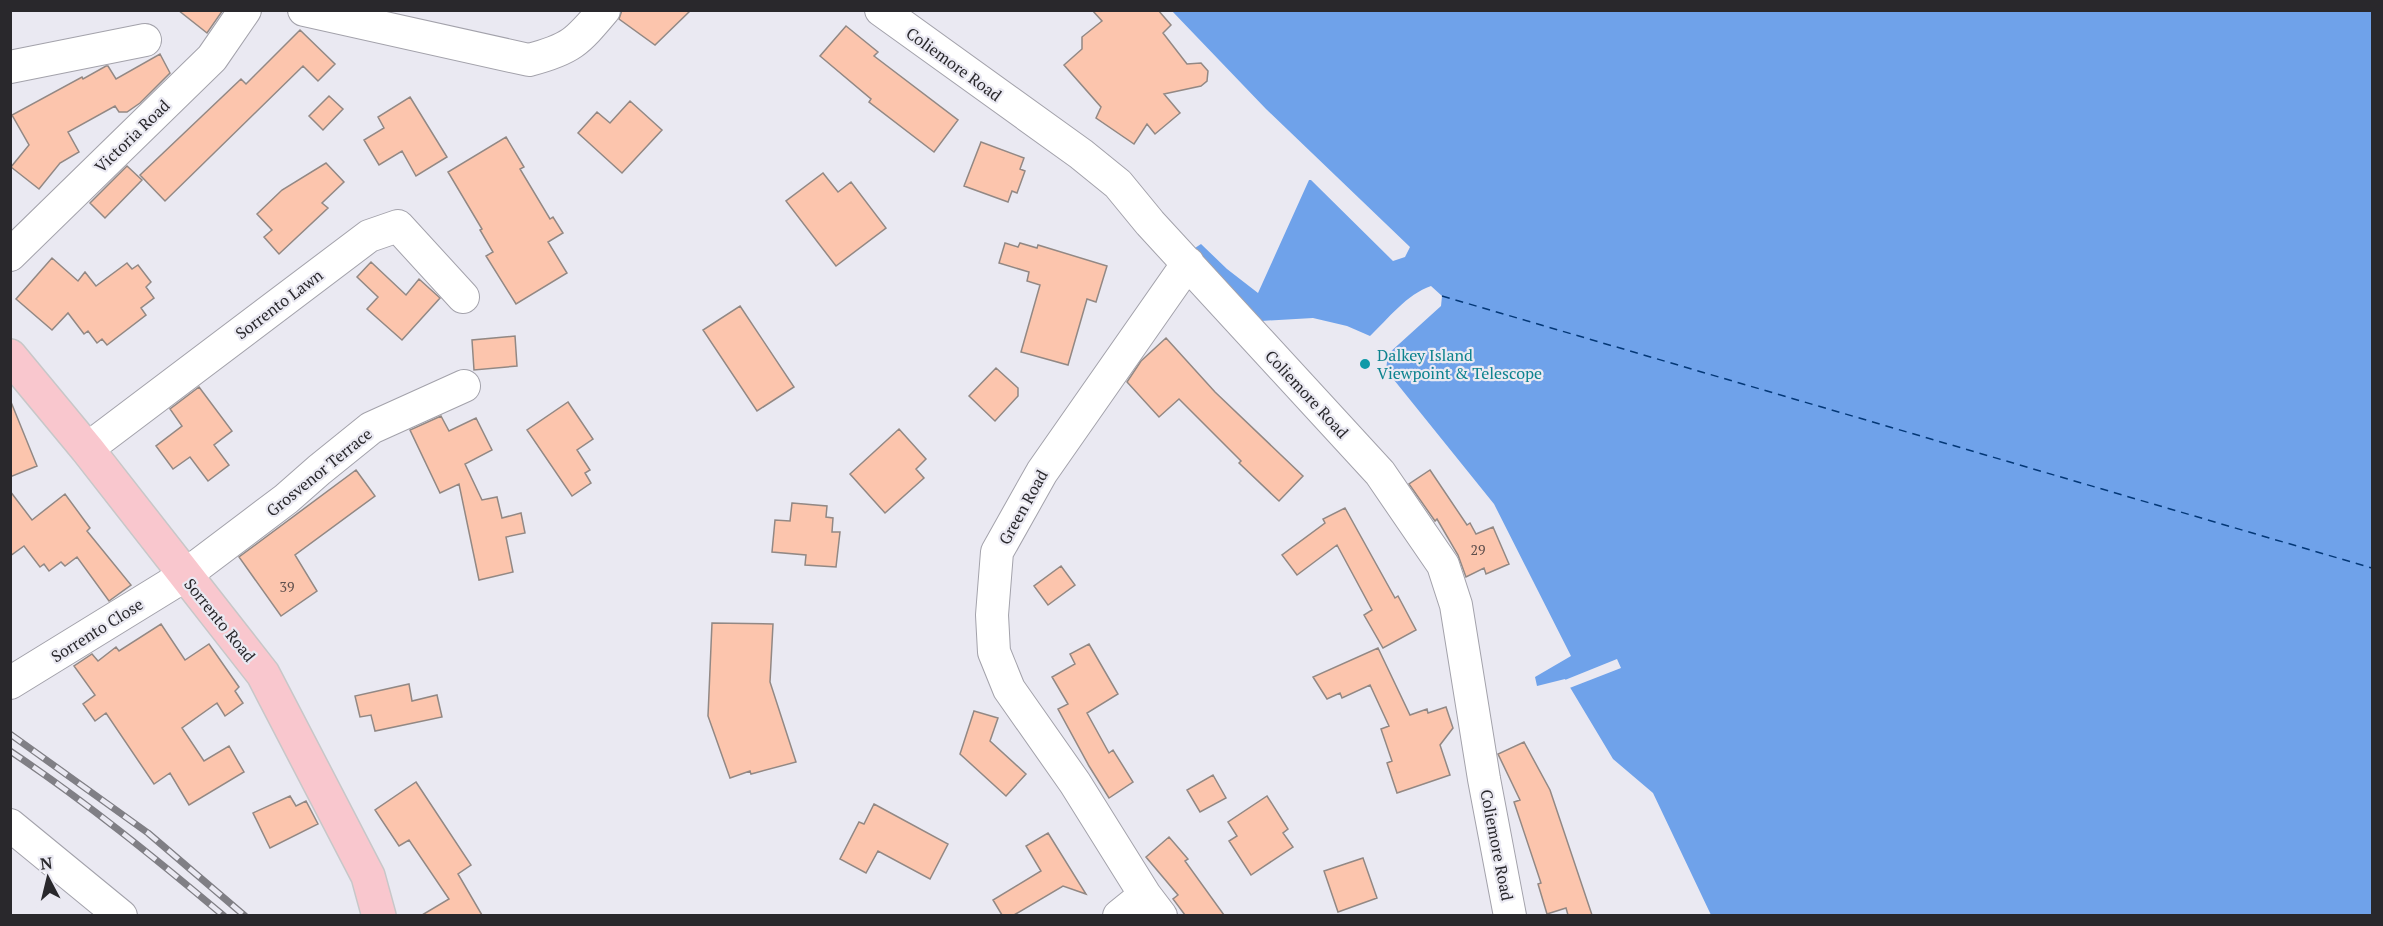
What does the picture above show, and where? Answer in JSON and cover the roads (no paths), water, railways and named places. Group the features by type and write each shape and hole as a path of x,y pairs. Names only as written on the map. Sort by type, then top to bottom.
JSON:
{"main road":[{"name":"Sorrento Road","path":"10,356 87,449 184,576 263,674 363,866 379,915"}],"street":[{"name":"Victoria Road","path":"10,255 212,58 245,10"},
{"path":"304,10 529,60 555,53 578,40 604,10"},
{"name":"Coliemore Road","path":"881,10 1081,154 1118,184 1150,223 1380,473 1443,565 1456,604 1484,778 1510,915"},
{"path":"10,67 145,40"},
{"name":"Sorrento Lawn","path":"87,449 369,236 398,226 463,297"},
{"name":"Green Road","path":"1153,905 1075,783 1010,689 994,652 992,615 997,552 1042,472 1188,262"},
{"name":"Grosvenor Terrace","path":"184,576 286,499 372,428 464,386"},
{"name":"Sorrento Close","path":"10,683 184,576"},
{"path":"10,825 121,915"},
{"path":"1119,915 1153,905"}],"water":[{"path":"1172,11 2372,11 2372,915 1711,915 1653,793 1613,759 1565,679 1537,686 1535,677 1571,656 1494,504 1386,370 1388,354 1441,306 1442,296 1431,286 1422,290 1398,308 1370,336 1347,326 1313,318 1261,321 1254,318 1195,248 1201,244 1227,269 1258,293 1309,180 1393,261 1405,257 1410,247 1266,109"}],"railway":[{"path":"10,734 148,833 245,916"},
{"path":"10,751 119,830 224,916"}],"place":[{"name":"Dalkey Island Viewpoint & Telescope","path":"1365,364"}]}
